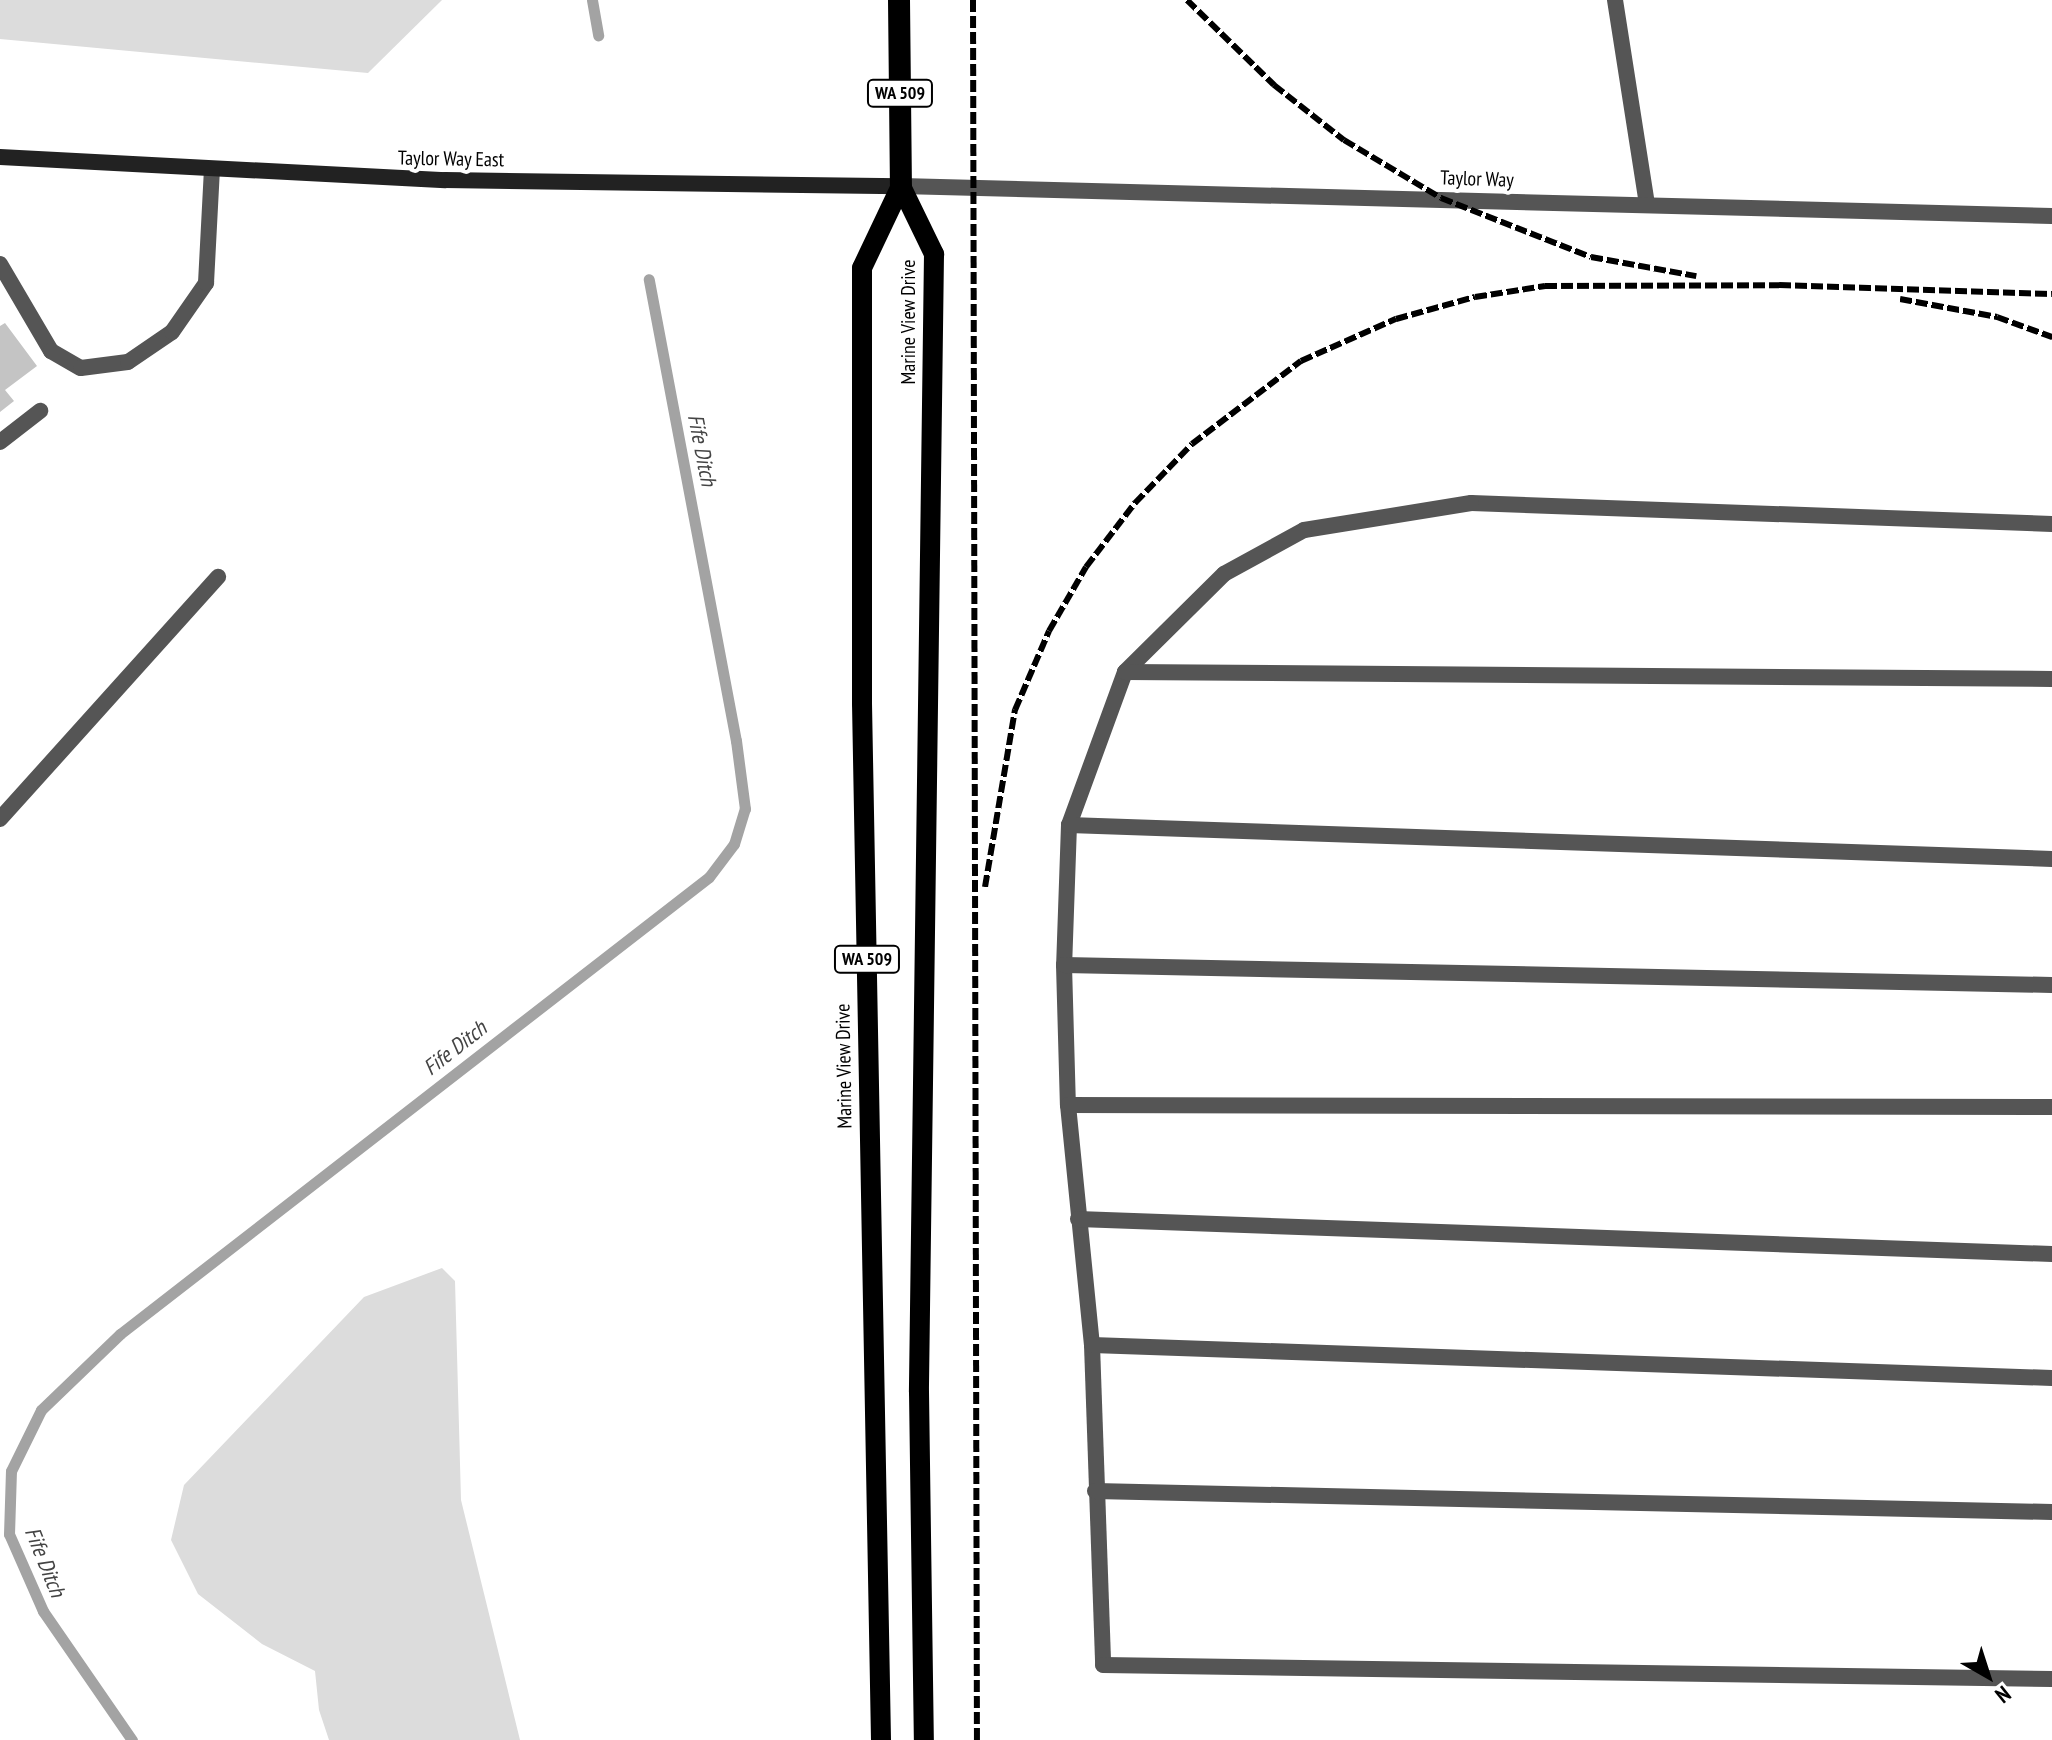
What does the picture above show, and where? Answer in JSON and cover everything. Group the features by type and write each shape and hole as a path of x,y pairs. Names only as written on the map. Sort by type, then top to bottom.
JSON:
{"highway":[{"name":"WA 509","path":"899,0 901,186"}],"main road":[{"name":"Taylor Way East","path":"0,157 445,180 901,186"},
{"name":"Marine View Drive","path":"881,1740 862,703 862,268 901,186"},
{"name":"Marine View Drive","path":"901,186 934,254 919,1392 924,1740"}],"street":[{"path":"1615,0 1647,204"},
{"path":"0,264 51,351 81,368 128,362 172,332 206,283 212,169"},
{"name":"Taylor Way","path":"901,186 2052,216"},
{"path":"0,442 40,411"},
{"path":"2052,524 1471,503 1304,530 1224,574 1125,672 1069,825 1064,965 1068,1105 1092,1345 1103,1665 2052,1679"},
{"path":"0,819 218,577"},
{"path":"1125,672 2052,679"},
{"path":"1069,825 2052,859"},
{"path":"1064,965 2052,985"},
{"path":"1068,1105 2052,1107"},
{"path":"1078,1219 2052,1254"},
{"path":"1092,1345 2052,1378"},
{"path":"1095,1491 2052,1512"}],"shaded area":[{"path":"0,0 442,0 368,73 0,39"},
{"path":"442,1268 455,1281 461,1500 520,1740 329,1740 319,1710 315,1671 262,1644 198,1594 171,1540 184,1485 364,1297"}],"building":[{"path":"5,323 37,366 5,390 14,401 0,412 0,326"}],"waterway":[{"name":"Fife Ditch","path":"592,0 598,35"},
{"name":"Fife Ditch","path":"132,1740 43,1611 9,1534 11,1471 41,1410 120,1334 709,877 734,844 745,809 736,741 649,279"}],"railway":[{"path":"973,0 977,1740"},
{"path":"1187,0 1274,85 1344,140 1441,198 1591,257 1696,276"},
{"path":"985,887 1015,710 1049,631 1086,567 1135,503 1192,444 1301,361 1396,319 1475,297 1545,286 1779,285 2052,294"},
{"path":"1900,299 1997,317 2052,337"}]}
